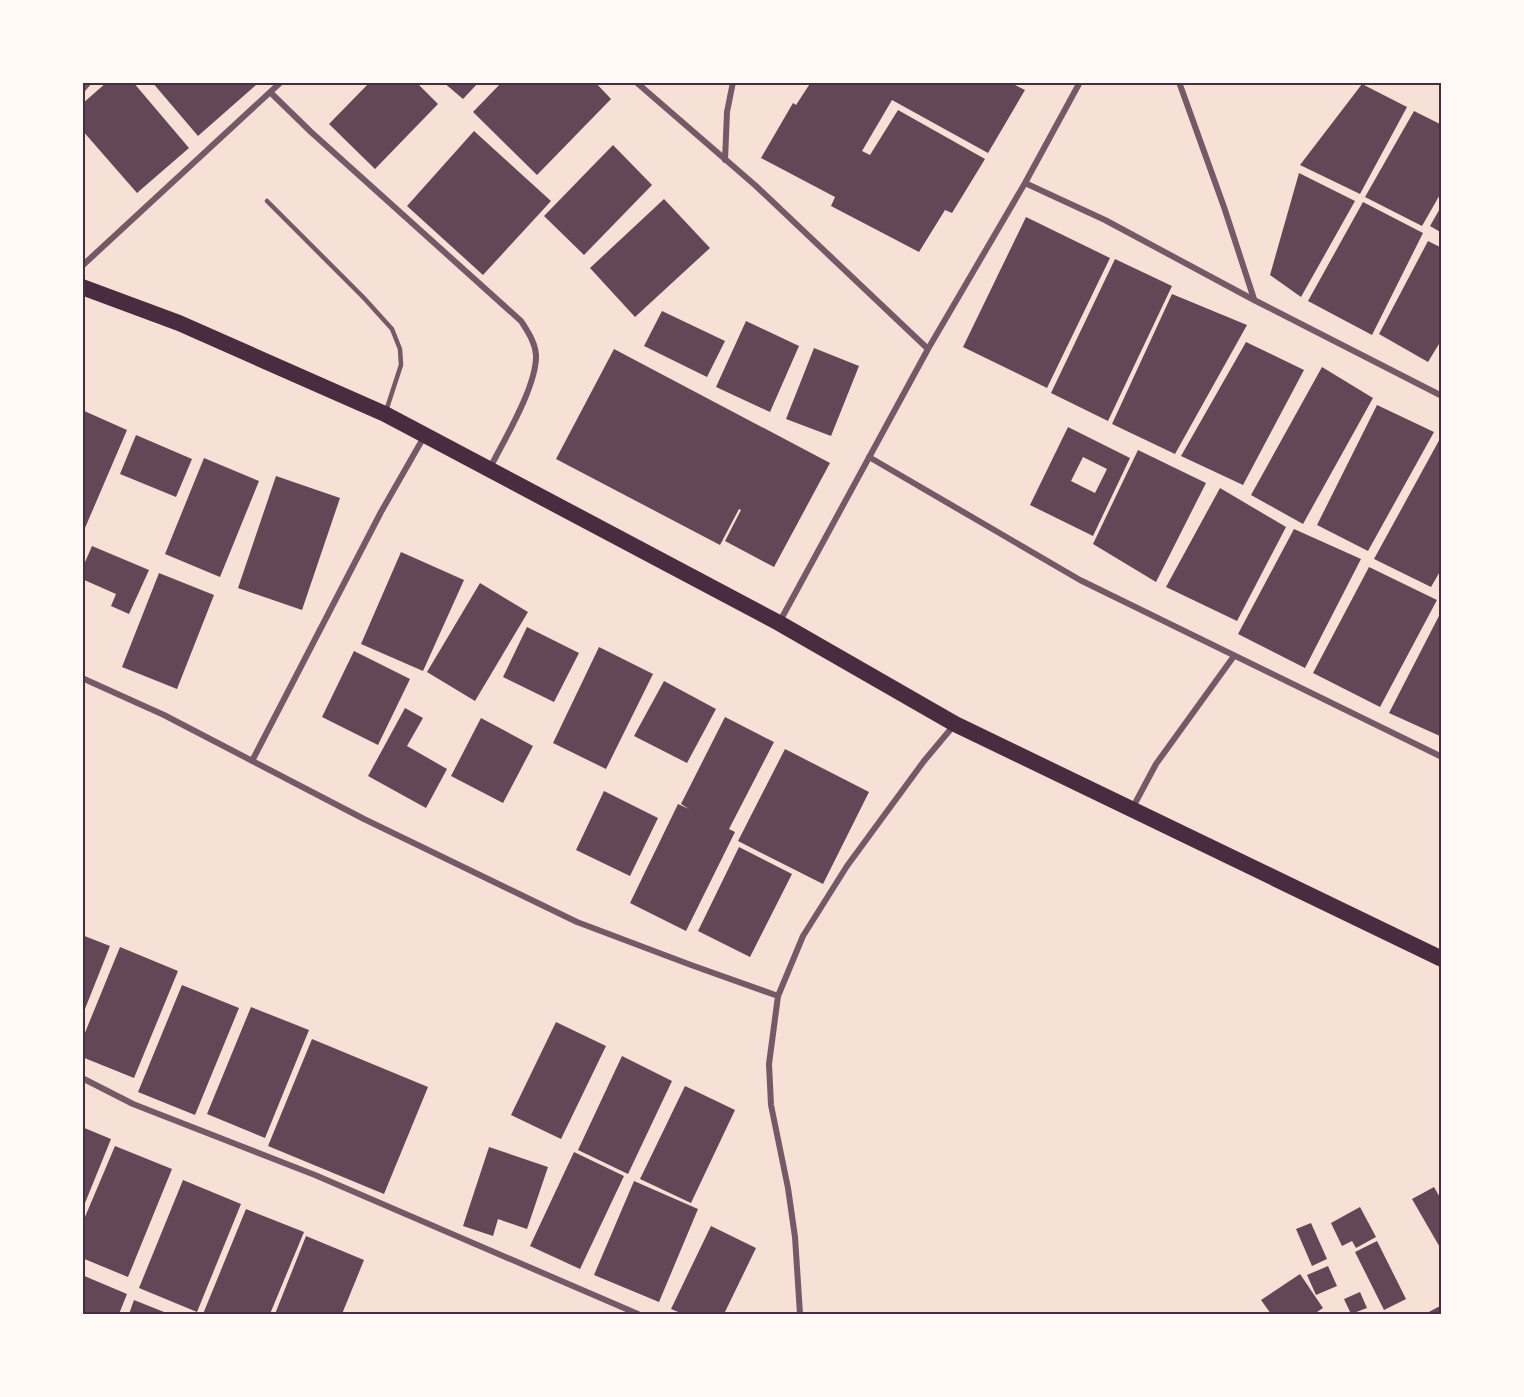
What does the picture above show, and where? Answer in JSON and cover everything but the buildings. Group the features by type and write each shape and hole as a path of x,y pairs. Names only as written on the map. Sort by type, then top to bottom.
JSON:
{"highway":[{"path":"82,287 179,323 385,414 779,623 955,724 1442,959"}],"street":[{"path":"82,90 89,82"},
{"path":"82,266 281,82"},
{"path":"636,82 756,186 928,349"},
{"path":"724,160 733,82"},
{"path":"779,623 928,349 1025,183 1080,82"},
{"path":"1179,82 1224,207 1254,300"},
{"path":"271,93 326,146 521,321 532,338 536,356 531,383 490,469"},
{"path":"1025,183 1105,220 1254,300 1442,396"},
{"path":"252,761 381,512 425,435"},
{"path":"869,457 1080,580 1442,757"},
{"path":"1131,810 1156,764 1234,656"},
{"path":"82,678 164,715 364,819 577,922 778,996"},
{"path":"800,1314 795,1237 788,1188 771,1105 769,1064 778,996 803,936 847,866 924,761 955,724"},
{"path":"82,1078 133,1104 315,1175 638,1314"}],"lane":[{"path":"267,201 392,329 400,349 401,364 385,414"}]}
